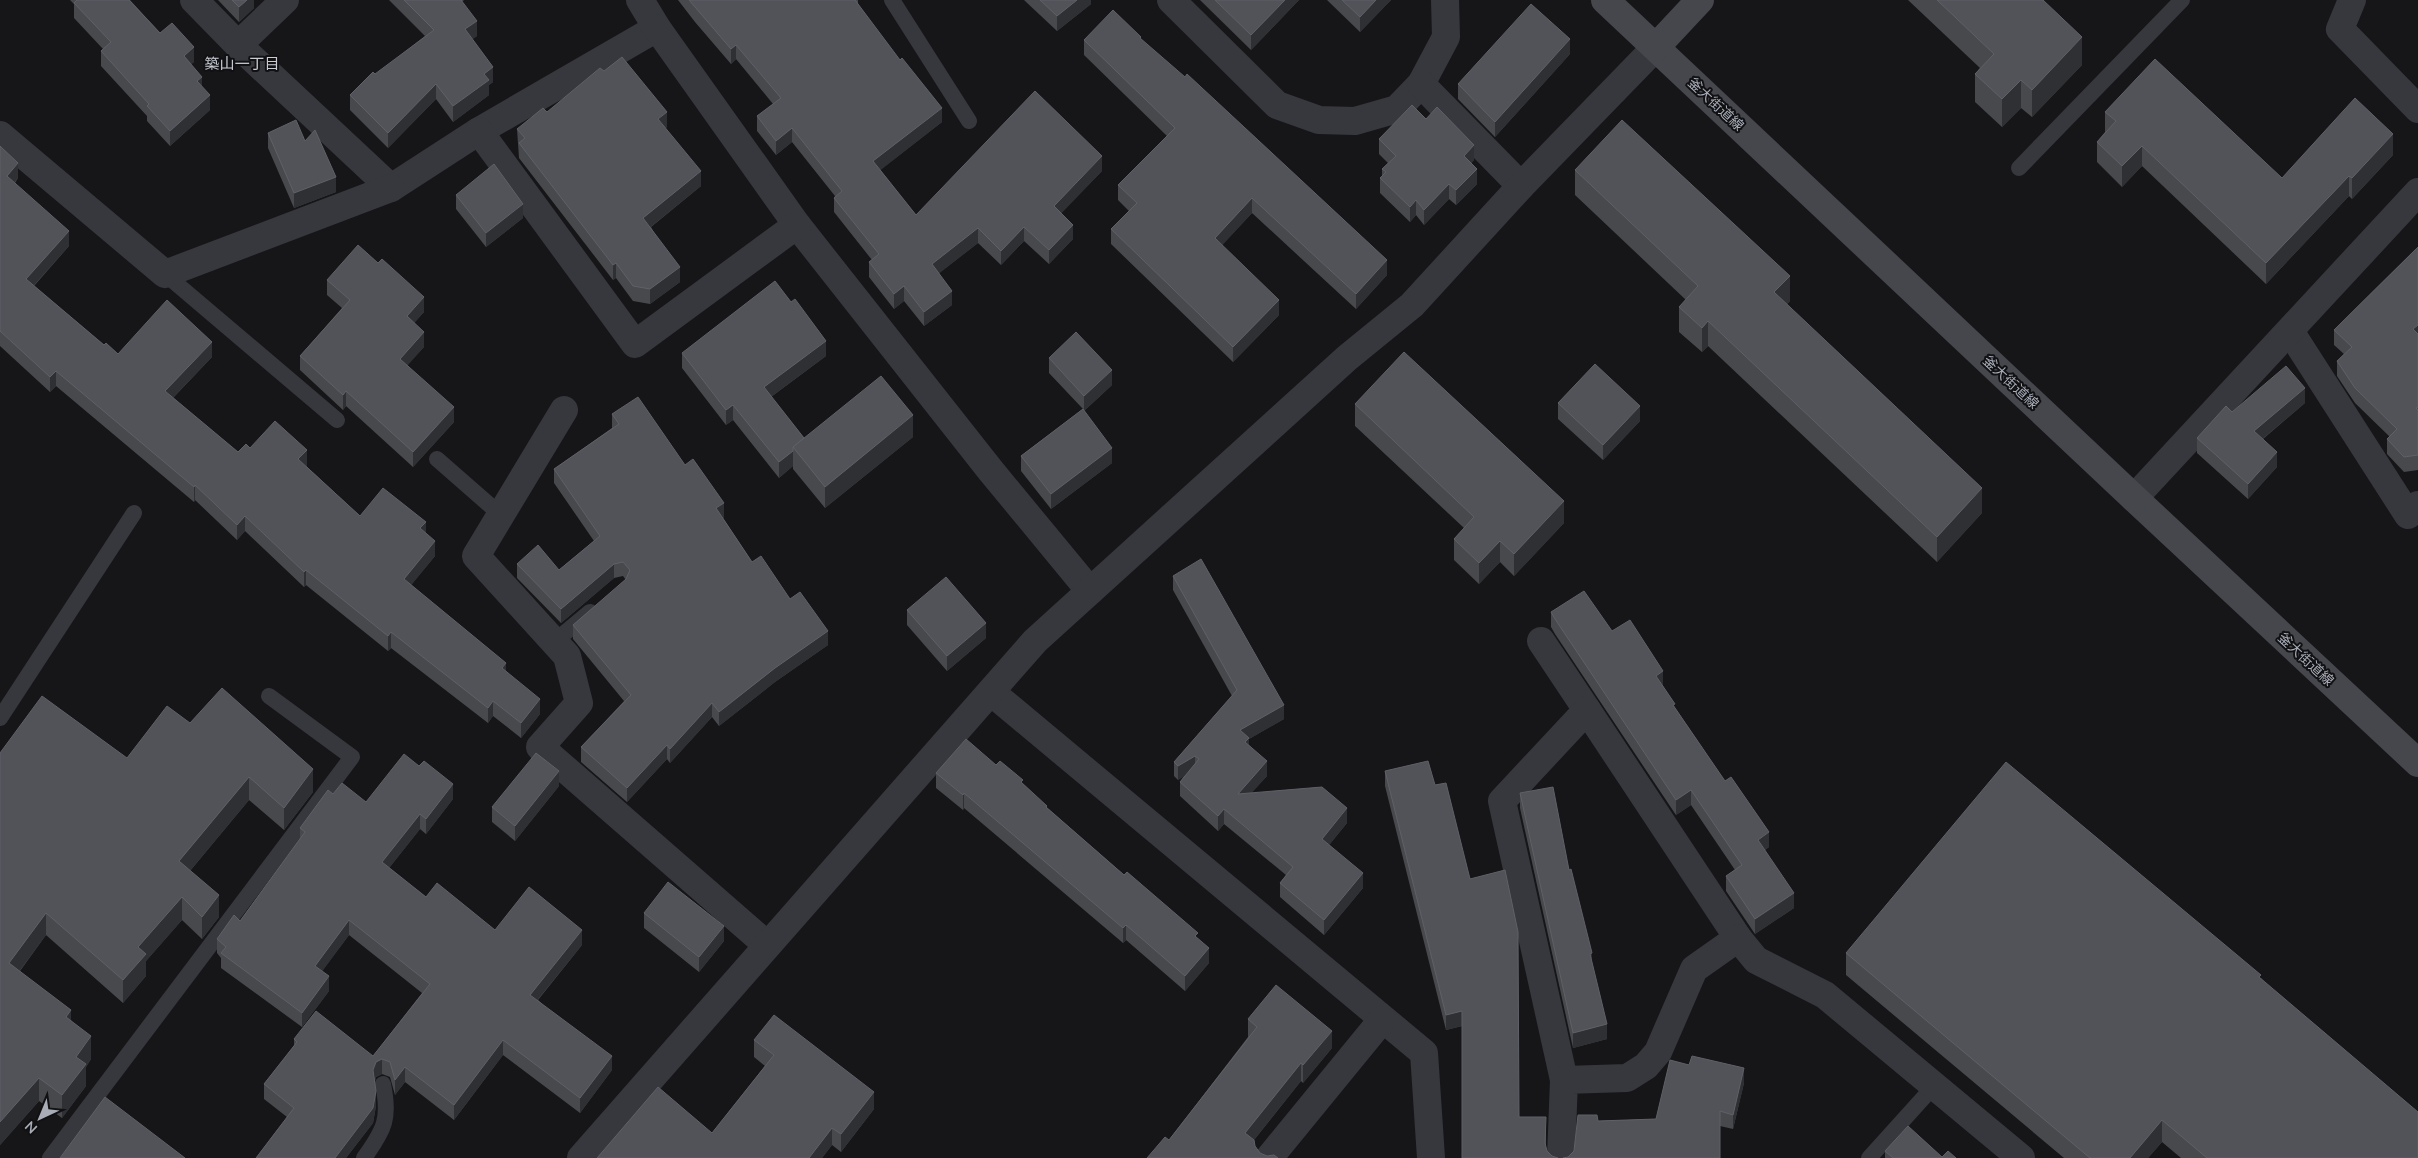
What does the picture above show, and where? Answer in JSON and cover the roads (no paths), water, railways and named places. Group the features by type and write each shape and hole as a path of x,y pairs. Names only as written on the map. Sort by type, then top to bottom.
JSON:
{"street":[{"path":"194,0 238,45 391,188"},
{"path":"238,45 285,0"},
{"path":"640,0 657,28 797,225 991,471 1090,591"},
{"path":"1171,0 1277,105 1319,120 1355,121 1397,109 1421,84 1446,37 1445,0"},
{"name":"釜大街道線","path":"1605,0 2418,763"},
{"path":"581,1158 1035,642 1347,358 1412,304 1521,186 1700,0"},
{"path":"2352,0 2340,29 2418,109"},
{"path":"0,136 165,274 391,188 479,131 657,28"},
{"path":"1421,84 1521,186"},
{"path":"479,131 635,344 797,225"},
{"path":"2134,498 2418,192"},
{"path":"2290,331 2408,515 2418,504"},
{"path":"564,410 476,556 567,656 579,702 540,747 767,945"},
{"path":"1540,642 1738,938 1756,960 1825,995 2021,1158"},
{"path":"991,692 1382,1020 1424,1053 1430,1158"},
{"path":"1561,1158 1564,1080 1502,802 1587,710"},
{"path":"1564,1080 1627,1078 1646,1066 1658,1052 1694,969 1738,938"},
{"path":"1270,1158 1382,1020"}],"lane":[{"path":"892,0 969,121"},
{"path":"2019,168 2182,0"},
{"path":"165,274 337,420"},
{"path":"436,459 501,515"},
{"path":"0,718 134,513"},
{"path":"554,642 606,599"},
{"path":"50,1158 352,757 269,696"},
{"path":"364,1158 375,1143 385,1122 388,1106 382,1084"},
{"path":"1869,1158 1934,1086"}],"district":[{"name":"築山一丁目","path":"242,63"}]}
